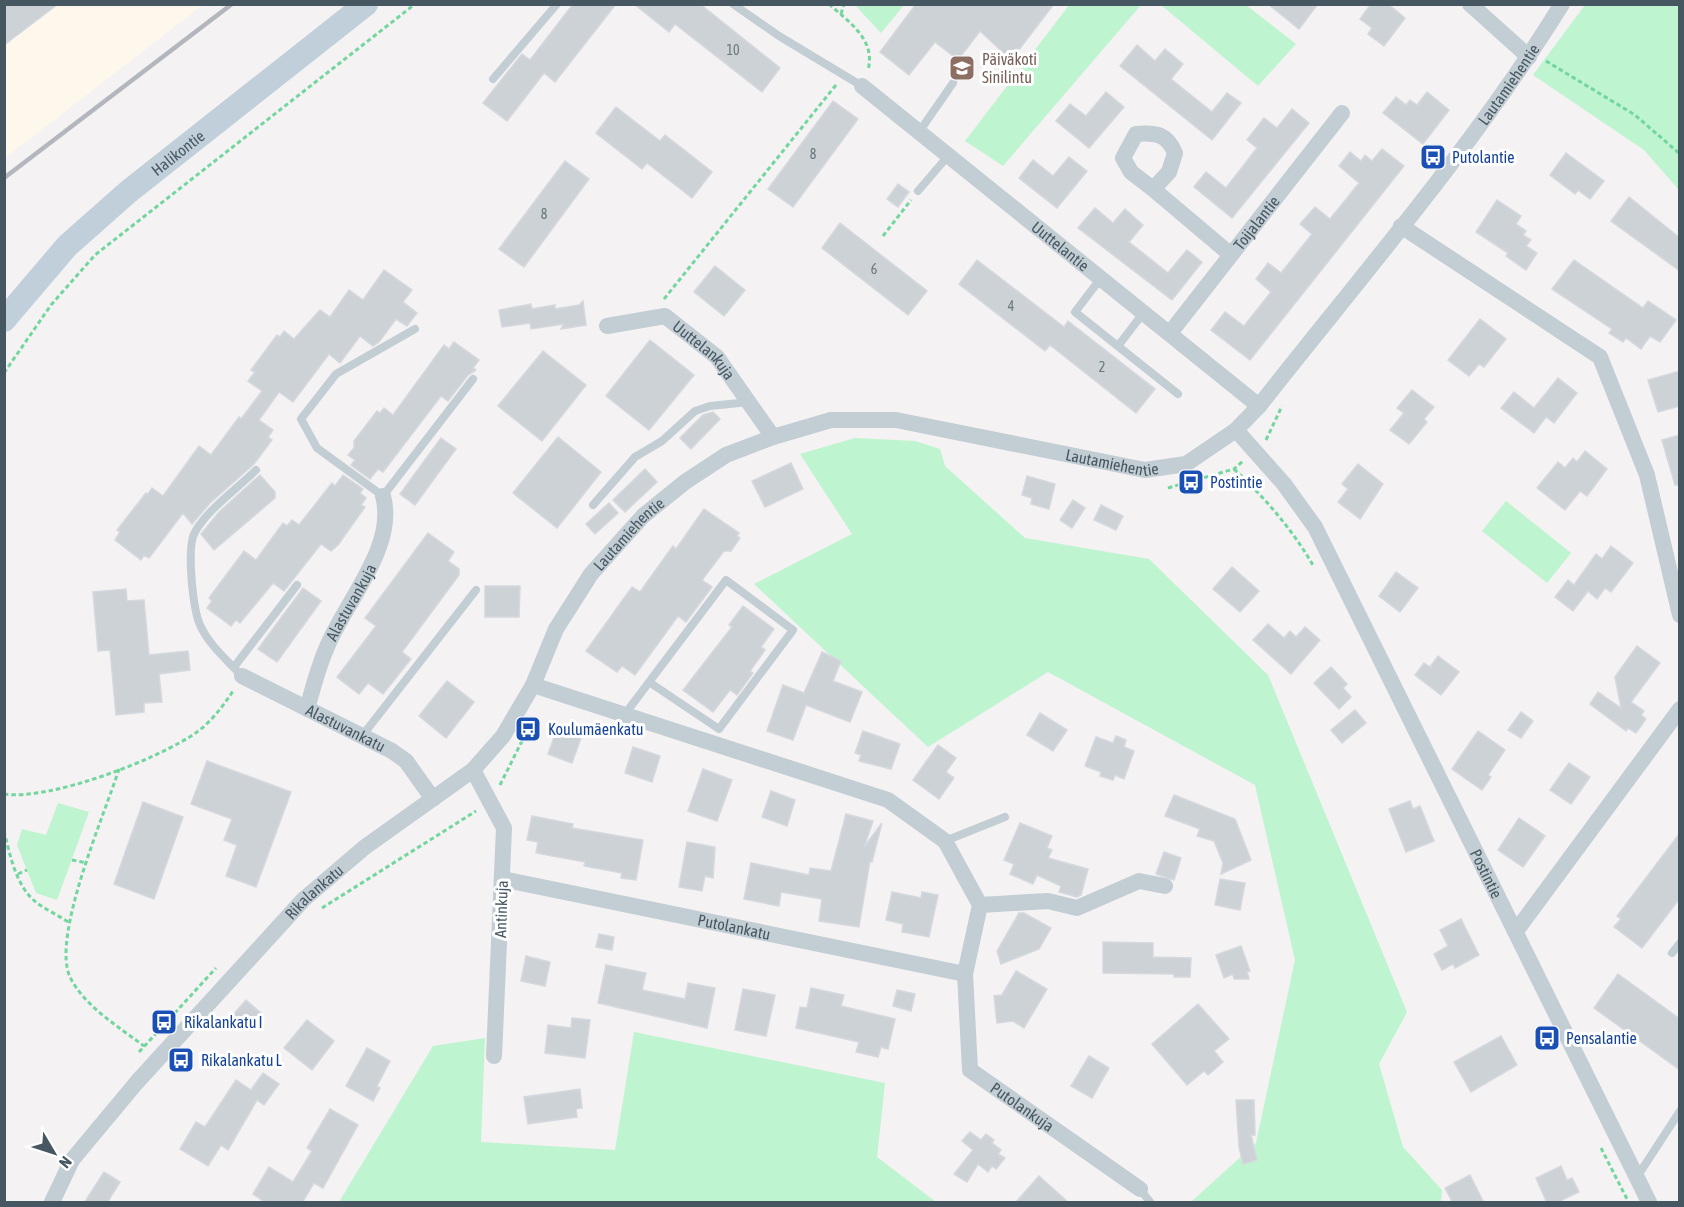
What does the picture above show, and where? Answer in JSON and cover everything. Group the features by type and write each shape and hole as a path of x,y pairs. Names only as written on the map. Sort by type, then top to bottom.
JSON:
{"main road":[{"name":"Halikontie","path":"4,320 67,246 128,192 366,4"}],"street":[{"path":"1470,4 1537,58"},
{"name":"Lautamiehentie","path":"579,592 591,574 643,516 685,482 726,455 773,437 831,420 896,420 1145,471 1186,464 1236,430 1259,406 1537,58 1562,4"},
{"name":"Uuttelantie","path":"862,86 1259,406"},
{"name":"Toijalantie","path":"1170,333 1342,113"},
{"path":"1153,189 1230,254"},
{"path":"1401,226 1600,357 1647,475 1680,615"},
{"name":"Uuttelankuja","path":"607,326 665,316 717,357 773,437"},
{"name":"Postintie","path":"1236,430 1284,484 1315,527 1649,1203"},
{"name":"Alastuvankuja","path":"307,709 326,648 383,539 387,517 383,496"},
{"name":"Rikalankatu","path":"52,1203 72,1160 101,1125 304,899 365,846 472,770 503,736 533,685 556,629 579,592"},
{"name":"Alastuvankatu","path":"238,672 406,761 433,799"},
{"path":"533,685 888,800 945,841 980,905 965,974"},
{"path":"1516,931 1677,719"},
{"name":"Antinkuja","path":"472,770 504,828 494,1056"},
{"name":"Putolankatu","path":"502,879 965,974"},
{"path":"980,905 1048,901 1077,908 1139,881 1165,886"},
{"name":"Putolankuja","path":"965,974 970,1070 1140,1189"}],"lane":[{"path":"493,79 557,4"},
{"path":"733,4 862,86"},
{"path":"918,133 953,83"},
{"path":"918,191 948,156"},
{"path":"1101,278 1075,312 1178,394"},
{"path":"1118,346 1144,312"},
{"path":"415,329 336,374 301,420 317,448 383,496 473,379"},
{"path":"593,505 634,457 662,441 695,411 710,405 750,402"},
{"path":"256,470 201,523 191,543 198,621 205,635 238,672 297,585"},
{"path":"625,714 649,682 726,580 793,630 719,729 649,682"},
{"path":"362,736 476,590"},
{"path":"945,841 1005,817"},
{"path":"1672,953 1680,943"},
{"path":"1637,1178 1680,1111"},
{"name":"Putolankuja","path":"1140,1189 1150,1203"}],"path":[{"path":"4,373 51,305 95,255 415,4"},
{"path":"645,318 658,306 833,87 840,83 862,86 869,69 870,53 861,34 829,4"},
{"path":"840,14 844,4"},
{"path":"1537,58 1635,115 1680,154"},
{"path":"883,236 918,191"},
{"name":"Lautamiehentie","path":"1168,488 1234,469"},
{"path":"4,794 17,796 42,793 119,769 195,733 220,710 238,672"},
{"path":"119,769 87,863 70,923 65,951 71,977 87,999 144,1046"},
{"path":"4,831 18,874 33,898 70,923"},
{"path":"72,860 87,863"},
{"path":"18,874 27,870"}],"shaded area":[{"path":"5,5 203,5 5,158"}],"green space":[{"path":"1070,4 1141,5 1003,166 965,141"},
{"path":"855,5 904,5 881,33"},
{"path":"1161,5 1246,5 1296,44 1258,86"},
{"path":"1585,5 1679,5 1679,190 1644,150 1533,75"},
{"path":"855,438 915,441 940,449 945,466 1025,538 1149,559 1268,675 1407,1012 1379,1064 1403,1147 1442,1190 1441,1202 1191,1202 1256,1143 1295,960 1255,785 1048,672 928,747 754,584 852,534 800,454"},
{"path":"1506,501 1571,553 1547,583 1482,531"},
{"path":"58,803 89,812 57,900 36,893 17,845 22,829 46,835"},
{"path":"634,1032 885,1083 877,1157 936,1202 339,1202 433,1046 485,1038 481,1142 615,1150"}],"building":[{"path":"4,4 58,4 4,45"},
{"path":"573,4 616,4 555,82 544,73 507,121 483,103 522,54 530,60"},
{"path":"634,4 700,4 780,68 762,92 675,24 669,32"},
{"path":"916,4 1054,4 1011,60 980,31 958,60 935,42 909,75 880,52"},
{"path":"1268,4 1318,4 1299,29"},
{"path":"1371,4 1388,4 1405,18 1384,46 1368,34 1372,28 1360,19"},
{"path":"1137,45 1155,61 1165,49 1183,64 1171,79 1212,112 1227,93 1241,103 1212,140 1120,66"},
{"path":"1106,92 1124,107 1089,148 1056,121 1070,104 1086,116"},
{"path":"1427,92 1449,110 1423,144 1383,113 1396,97 1406,105 1410,100 1417,105"},
{"path":"833,101 858,119 793,207 768,189"},
{"path":"616,107 660,141 665,135 712,172 692,198 647,163 642,169 596,133"},
{"path":"1292,109 1309,123 1232,218 1194,187 1206,172 1226,188 1257,148 1247,140 1264,118 1277,128"},
{"path":"1382,149 1404,166 1250,360 1211,330 1225,312 1244,326 1271,292 1256,279 1268,263 1281,273 1312,234 1300,224 1315,207 1330,219 1359,183 1339,166 1350,152 1361,161 1365,155 1372,161"},
{"path":"1566,153 1604,181 1590,199 1578,190 1575,194 1550,175"},
{"path":"1069,157 1087,171 1057,208 1019,178 1033,160 1053,176"},
{"path":"565,161 589,179 524,267 499,249"},
{"path":"898,184 909,192 898,207 887,199"},
{"path":"1629,197 1680,238 1680,271 1611,221"},
{"path":"1497,200 1521,216 1516,224 1526,231 1523,235 1531,240 1526,246 1537,253 1526,270 1506,256 1508,253 1476,232"},
{"path":"1095,208 1113,223 1125,209 1143,225 1129,242 1168,273 1187,250 1202,262 1172,300 1078,228"},
{"path":"840,223 927,291 908,315 822,248"},
{"path":"977,260 1064,327 1068,321 1155,389 1136,413 1050,345 1045,351 959,284"},
{"path":"1574,260 1643,308 1648,301 1676,320 1660,342 1650,336 1641,349 1626,338 1623,342 1609,333 1612,329 1552,289"},
{"path":"715,266 745,290 724,316 694,292"},
{"path":"384,270 412,290 403,302 417,313 407,326 396,319 379,342 373,346 360,336 340,363 329,354 293,402 279,392 259,420 273,430 268,437 272,440 254,464 210,503 192,524 183,513 149,558 144,555 141,560 115,540 120,532 117,530 146,493 148,494 152,488 163,496 199,446 211,455 239,417 241,419 262,391 248,381 255,372 251,370 277,335 280,337 284,331 294,339 320,310 330,317 349,290 363,300"},
{"path":"583,301 586,325 561,329 564,324 531,329 530,323 502,327 499,310 531,304 532,309 555,305 555,309 579,305"},
{"path":"1480,319 1506,339 1484,367 1479,364 1469,376 1448,360"},
{"path":"650,340 694,375 649,430 606,396"},
{"path":"454,342 479,360 473,368 476,370 468,375 448,401 441,396 383,472 378,469 370,479 351,465 355,460 348,455 354,448 354,441 377,411 380,413 384,408 393,415 444,345 449,349"},
{"path":"543,351 586,385 542,441 498,406"},
{"path":"1680,371 1680,406 1658,412 1648,380"},
{"path":"1558,378 1577,393 1554,423 1546,417 1534,433 1501,408 1514,392 1534,408"},
{"path":"1412,390 1434,407 1424,419 1427,422 1409,444 1390,430 1404,413 1397,408"},
{"path":"713,412 720,419 691,449 680,438 703,415"},
{"path":"1680,435 1680,485 1675,485 1662,440"},
{"path":"558,437 601,472 557,528 513,493"},
{"path":"441,438 456,449 415,505 400,494"},
{"path":"1585,451 1607,469 1587,496 1580,491 1565,510 1537,488 1558,462 1565,468 1573,458 1577,462"},
{"path":"791,463 803,489 765,507 752,481"},
{"path":"1358,464 1383,484 1360,519 1338,502 1348,489 1342,484"},
{"path":"645,469 657,482 625,512 613,500"},
{"path":"260,475 275,492 275,498 214,550 201,534 219,512"},
{"path":"343,475 363,489 360,493 366,498 361,505 365,507 338,545 331,551 321,544 284,591 273,583 240,623 236,620 231,626 207,608 212,601 209,598 244,551 256,560 283,523 287,526 292,520 299,525 332,483 335,486"},
{"path":"1027,476 1055,484 1049,509 1031,504 1032,498 1022,495"},
{"path":"1073,500 1085,508 1072,528 1060,520"},
{"path":"609,503 618,513 595,534 586,524"},
{"path":"1101,505 1123,516 1116,530 1094,520"},
{"path":"704,509 739,533 737,536 740,538 731,551 724,551 702,580 712,587 686,622 678,616 635,675 622,666 617,672 586,651 632,587 640,592 673,546 676,549"},
{"path":"428,533 454,552 448,561 459,569 459,575 402,652 411,659 383,694 368,683 359,694 337,677 376,626 365,618"},
{"path":"1611,546 1633,563 1611,592 1605,588 1597,599 1588,591 1573,611 1555,597 1568,580 1574,585 1596,554 1602,559"},
{"path":"1232,567 1259,591 1240,612 1213,589"},
{"path":"1396,572 1418,588 1400,612 1379,596"},
{"path":"485,586 520,586 519,617 485,617"},
{"path":"303,588 321,601 277,662 258,649"},
{"path":"126,589 127,601 144,600 149,655 188,651 190,670 159,674 162,702 144,703 144,712 116,715 110,650 98,651 93,592"},
{"path":"743,606 774,629 761,647 765,650 750,671 753,673 737,695 730,690 713,712 683,690 732,627 729,625"},
{"path":"1268,624 1284,638 1290,631 1296,637 1305,627 1320,640 1291,674 1253,640"},
{"path":"1637,646 1660,663 1631,702 1644,711 1641,715 1646,719 1636,733 1628,728 1626,731 1590,704 1598,692 1621,708 1615,677"},
{"path":"822,652 841,661 833,681 862,692 850,722 806,705 793,740 767,731 783,685 804,693"},
{"path":"1438,656 1459,672 1441,695 1415,675 1424,663 1430,667"},
{"path":"1331,667 1347,684 1343,688 1351,697 1339,709 1314,683"},
{"path":"447,681 474,702 446,738 419,716"},
{"path":"1355,710 1366,723 1342,743 1331,730"},
{"path":"1521,712 1533,721 1521,738 1508,730"},
{"path":"1040,713 1067,730 1053,751 1027,735"},
{"path":"557,729 581,738 572,763 548,754"},
{"path":"863,731 900,744 891,769 859,761 861,755 855,753"},
{"path":"1478,731 1505,750 1488,775 1491,777 1482,790 1452,769"},
{"path":"1116,736 1126,740 1124,747 1134,751 1124,779 1115,775 1113,780 1100,776 1101,772 1085,766 1096,737 1113,743"},
{"path":"938,745 956,758 946,772 954,778 939,799 913,780"},
{"path":"633,747 660,756 652,782 625,773"},
{"path":"207,761 291,792 256,887 226,876 237,845 224,840 232,819 191,804"},
{"path":"1569,763 1590,777 1571,804 1550,790"},
{"path":"703,769 732,780 717,821 688,811"},
{"path":"771,791 795,800 787,826 762,817"},
{"path":"1174,795 1235,819 1251,860 1221,874 1223,863 1214,841 1197,836 1200,829 1165,816"},
{"path":"1410,801 1413,809 1420,806 1434,841 1406,852 1389,809"},
{"path":"143,802 183,817 154,899 114,884"},
{"path":"846,814 873,821 864,847 882,823 872,862 870,861 859,927 819,921 822,899 781,892 779,906 744,899 751,863 809,875 810,868 831,871"},
{"path":"532,816 573,824 572,828 643,840 636,880 621,878 622,873 584,866 585,862 536,853 538,842 527,840"},
{"path":"1519,818 1545,836 1523,867 1498,850"},
{"path":"1020,823 1052,836 1047,848 1052,850 1048,858 1088,869 1081,895 1077,897 1059,892 1061,886 1037,875 1033,884 1010,874 1014,864 1004,860"},
{"path":"1680,833 1680,898 1642,948 1614,927 1621,919 1617,916"},
{"path":"687,842 715,847 713,878 705,876 702,891 679,887"},
{"path":"1164,852 1181,858 1174,880 1156,874"},
{"path":"1220,879 1245,883 1240,910 1215,905"},
{"path":"892,892 921,898 922,892 938,895 929,937 902,932 903,924 886,920"},
{"path":"1019,913 1024,913 1051,928 1039,949 1001,964 997,951"},
{"path":"1461,919 1479,955 1455,968 1453,964 1442,970 1434,954 1448,946 1440,930"},
{"path":"599,934 614,937 612,950 596,947"},
{"path":"1103,942 1153,943 1153,957 1191,958 1190,977 1174,977 1174,974 1103,973"},
{"path":"1241,946 1250,971 1247,972 1249,979 1234,979 1233,974 1224,978 1216,955"},
{"path":"526,956 550,962 545,986 521,981"},
{"path":"606,965 646,973 642,990 685,999 688,983 715,988 707,1028 598,1003"},
{"path":"1016,971 1047,989 1024,1028 1013,1021 997,1023 994,996 1002,995"},
{"path":"1618,974 1680,1019 1680,1070 1594,1008"},
{"path":"811,988 844,995 841,1006 895,1019 888,1049 881,1047 878,1057 856,1052 859,1042 796,1028 800,1007 807,1008"},
{"path":"743,989 775,995 766,1036 735,1030"},
{"path":"897,990 915,994 911,1011 893,1006"},
{"path":"246,1000 261,1013 249,1028 233,1015"},
{"path":"1198,1004 1229,1039 1214,1051 1223,1062 1208,1075 1204,1071 1187,1085 1152,1044"},
{"path":"572,1018 590,1020 585,1058 545,1053 548,1025 571,1028"},
{"path":"307,1020 334,1041 312,1070 284,1048"},
{"path":"1501,1036 1517,1065 1471,1092 1454,1062"},
{"path":"367,1048 390,1061 377,1086 380,1088 373,1101 346,1086"},
{"path":"1089,1056 1109,1068 1092,1098 1071,1086"},
{"path":"263,1073 279,1084 264,1105 257,1100 228,1150 221,1145 208,1166 180,1149 196,1122 205,1127 236,1080 251,1090"},
{"path":"580,1089 582,1108 576,1109 577,1117 528,1124 524,1097"},
{"path":"1236,1100 1254,1100 1255,1135 1251,1135 1257,1160 1243,1164 1239,1147"},
{"path":"330,1109 358,1125 323,1188 314,1183 302,1203 266,1203 253,1194 269,1167 293,1182 312,1151 307,1148"},
{"path":"970,1132 981,1140 986,1134 1001,1150 998,1154 1005,1158 996,1169 992,1166 988,1172 978,1164 967,1182 954,1174 973,1150 962,1141"},
{"path":"1561,1166 1567,1180 1572,1178 1579,1192 1556,1203 1547,1203 1536,1178"},
{"path":"104,1172 120,1182 107,1203 84,1203"},
{"path":"1470,1175 1484,1203 1453,1203 1445,1188"},
{"path":"1039,1176 1069,1203 1015,1203"}],"railway":[{"path":"4,178 232,4"}],"place":[{"name":"Päiväkoti Sinilintu","path":"962,68"},
{"name":"Putolantie","path":"1433,157"},
{"name":"Postintie","path":"1191,482"},
{"name":"Koulumäenkatu","path":"528,729"},
{"name":"Rikalankatu I","path":"164,1022"},
{"name":"Pensalantie","path":"1547,1038"},
{"name":"Rikalankatu L","path":"181,1060"}]}
